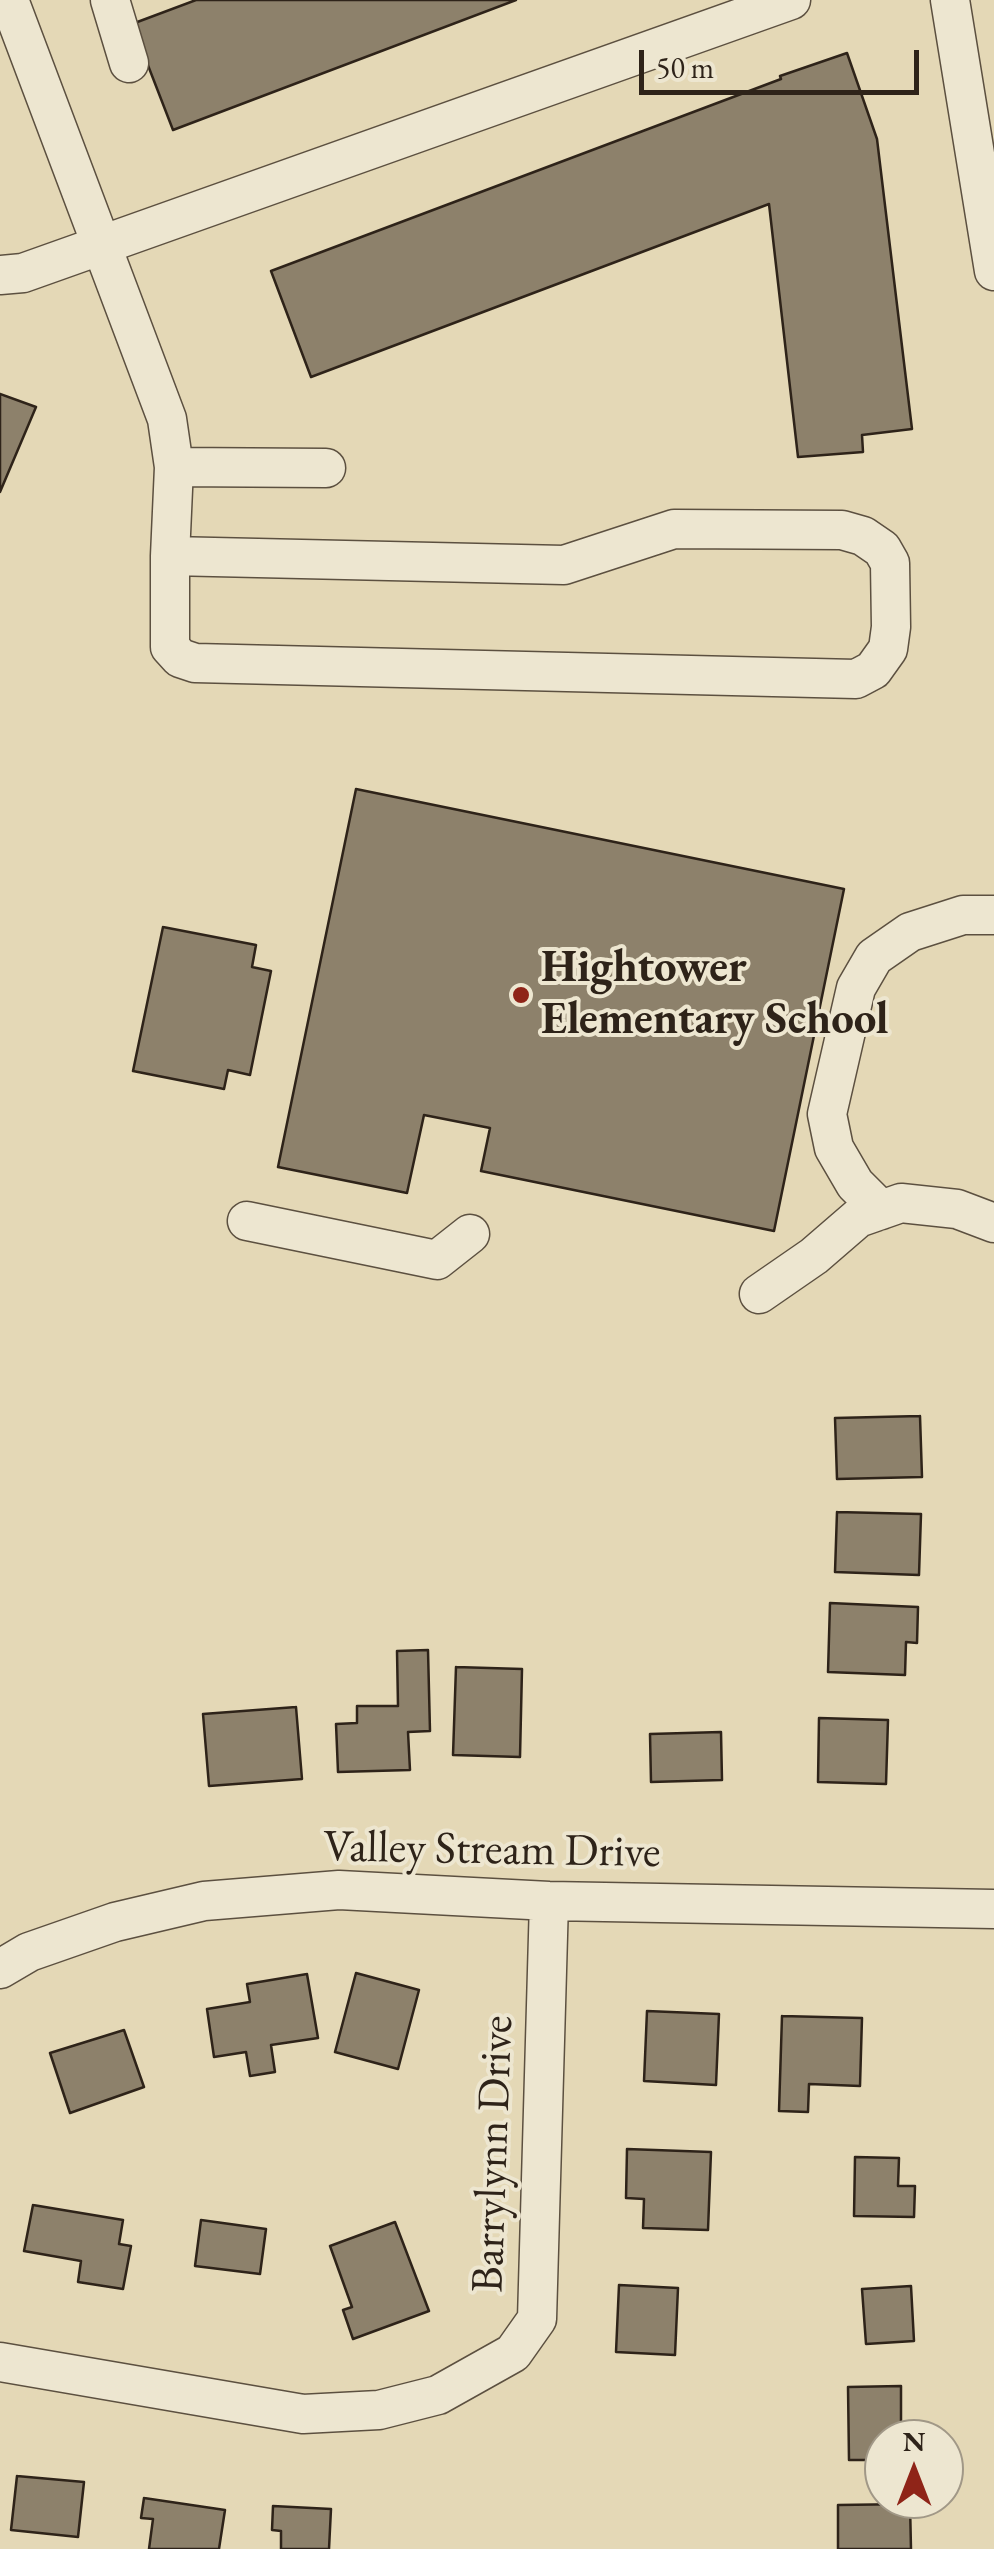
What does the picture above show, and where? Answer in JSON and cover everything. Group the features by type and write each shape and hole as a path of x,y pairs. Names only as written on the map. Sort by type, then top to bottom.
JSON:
{"street":[{"path":"8,0 167,419 174,467 170,556 170,646 180,658 195,663 856,679 873,670 888,649 891,627 890,563 882,549 863,536 842,530 674,529 564,566 170,556"},
{"path":"110,0 129,63"},
{"path":"0,275 23,273 791,0"},
{"path":"950,0 994,271"},
{"path":"174,467 326,468"},
{"path":"882,1210 855,1184 834,1148 827,1114 856,988 874,957 910,932 963,916 994,915"},
{"path":"758,1294 814,1256 858,1218 901,1204 957,1209 994,1223"},
{"path":"247,1221 437,1260 470,1234"},
{"name":"Valley Stream Drive","path":"0,1969 30,1952 115,1922 204,1901 339,1890 550,1901 994,1909"},
{"name":"Barrylynn Drive","path":"0,2362 303,2414 379,2410 438,2395 513,2354 536,2319 550,1901"}],"building":[{"path":"196,0 516,0 173,130 132,24"},
{"path":"847,53 877,139 912,429 862,435 863,452 798,457 769,204 311,377 271,271"},
{"path":"0,394 36,407 0,492"},
{"path":"356,789 844,889 774,1231 481,1171 490,1128 424,1115 407,1193 278,1167"},
{"path":"163,927 256,945 252,967 271,971 250,1075 228,1070 224,1089 133,1071"},
{"path":"920,1416 922,1477 837,1479 835,1418"},
{"path":"837,1512 921,1514 919,1575 835,1572"},
{"path":"830,1603 918,1607 917,1643 906,1642 905,1675 828,1672"},
{"path":"428,1650 430,1731 408,1732 410,1770 338,1772 336,1724 357,1723 357,1706 398,1706 397,1651"},
{"path":"456,1667 522,1669 520,1757 453,1755"},
{"path":"296,1707 302,1779 209,1786 203,1714"},
{"path":"819,1718 888,1720 886,1784 818,1782"},
{"path":"721,1732 722,1780 651,1782 650,1734"},
{"path":"356,1973 419,1990 398,2069 335,2052"},
{"path":"307,1974 318,2038 271,2045 275,2072 250,2076 246,2052 214,2057 207,2009 250,2002 247,1984"},
{"path":"647,2011 719,2014 716,2085 644,2081"},
{"path":"782,2016 862,2018 860,2086 809,2084 808,2112 779,2111"},
{"path":"124,2030 144,2087 70,2113 50,2053"},
{"path":"627,2149 711,2152 708,2230 643,2228 644,2199 626,2198"},
{"path":"855,2157 899,2158 898,2186 915,2186 914,2217 854,2216"},
{"path":"33,2205 123,2220 119,2244 131,2246 123,2289 78,2282 81,2261 24,2251"},
{"path":"201,2220 266,2229 260,2274 195,2266"},
{"path":"395,2222 429,2311 353,2339 343,2310 352,2307 330,2246"},
{"path":"619,2285 678,2288 675,2355 616,2352"},
{"path":"911,2286 914,2341 866,2344 862,2289"},
{"path":"901,2386 901,2419 864,2419 864,2460 849,2460 848,2387"},
{"path":"17,2476 84,2482 78,2537 11,2530"},
{"path":"144,2498 225,2510 219,2549 149,2549 153,2519 141,2518"},
{"path":"838,2505 864,2505 864,2519 910,2519 911,2549 838,2549"},
{"path":"273,2506 331,2509 329,2549 281,2549 281,2531 272,2530"}],"place":[{"name":"Hightower Elementary School","path":"521,995"}]}
